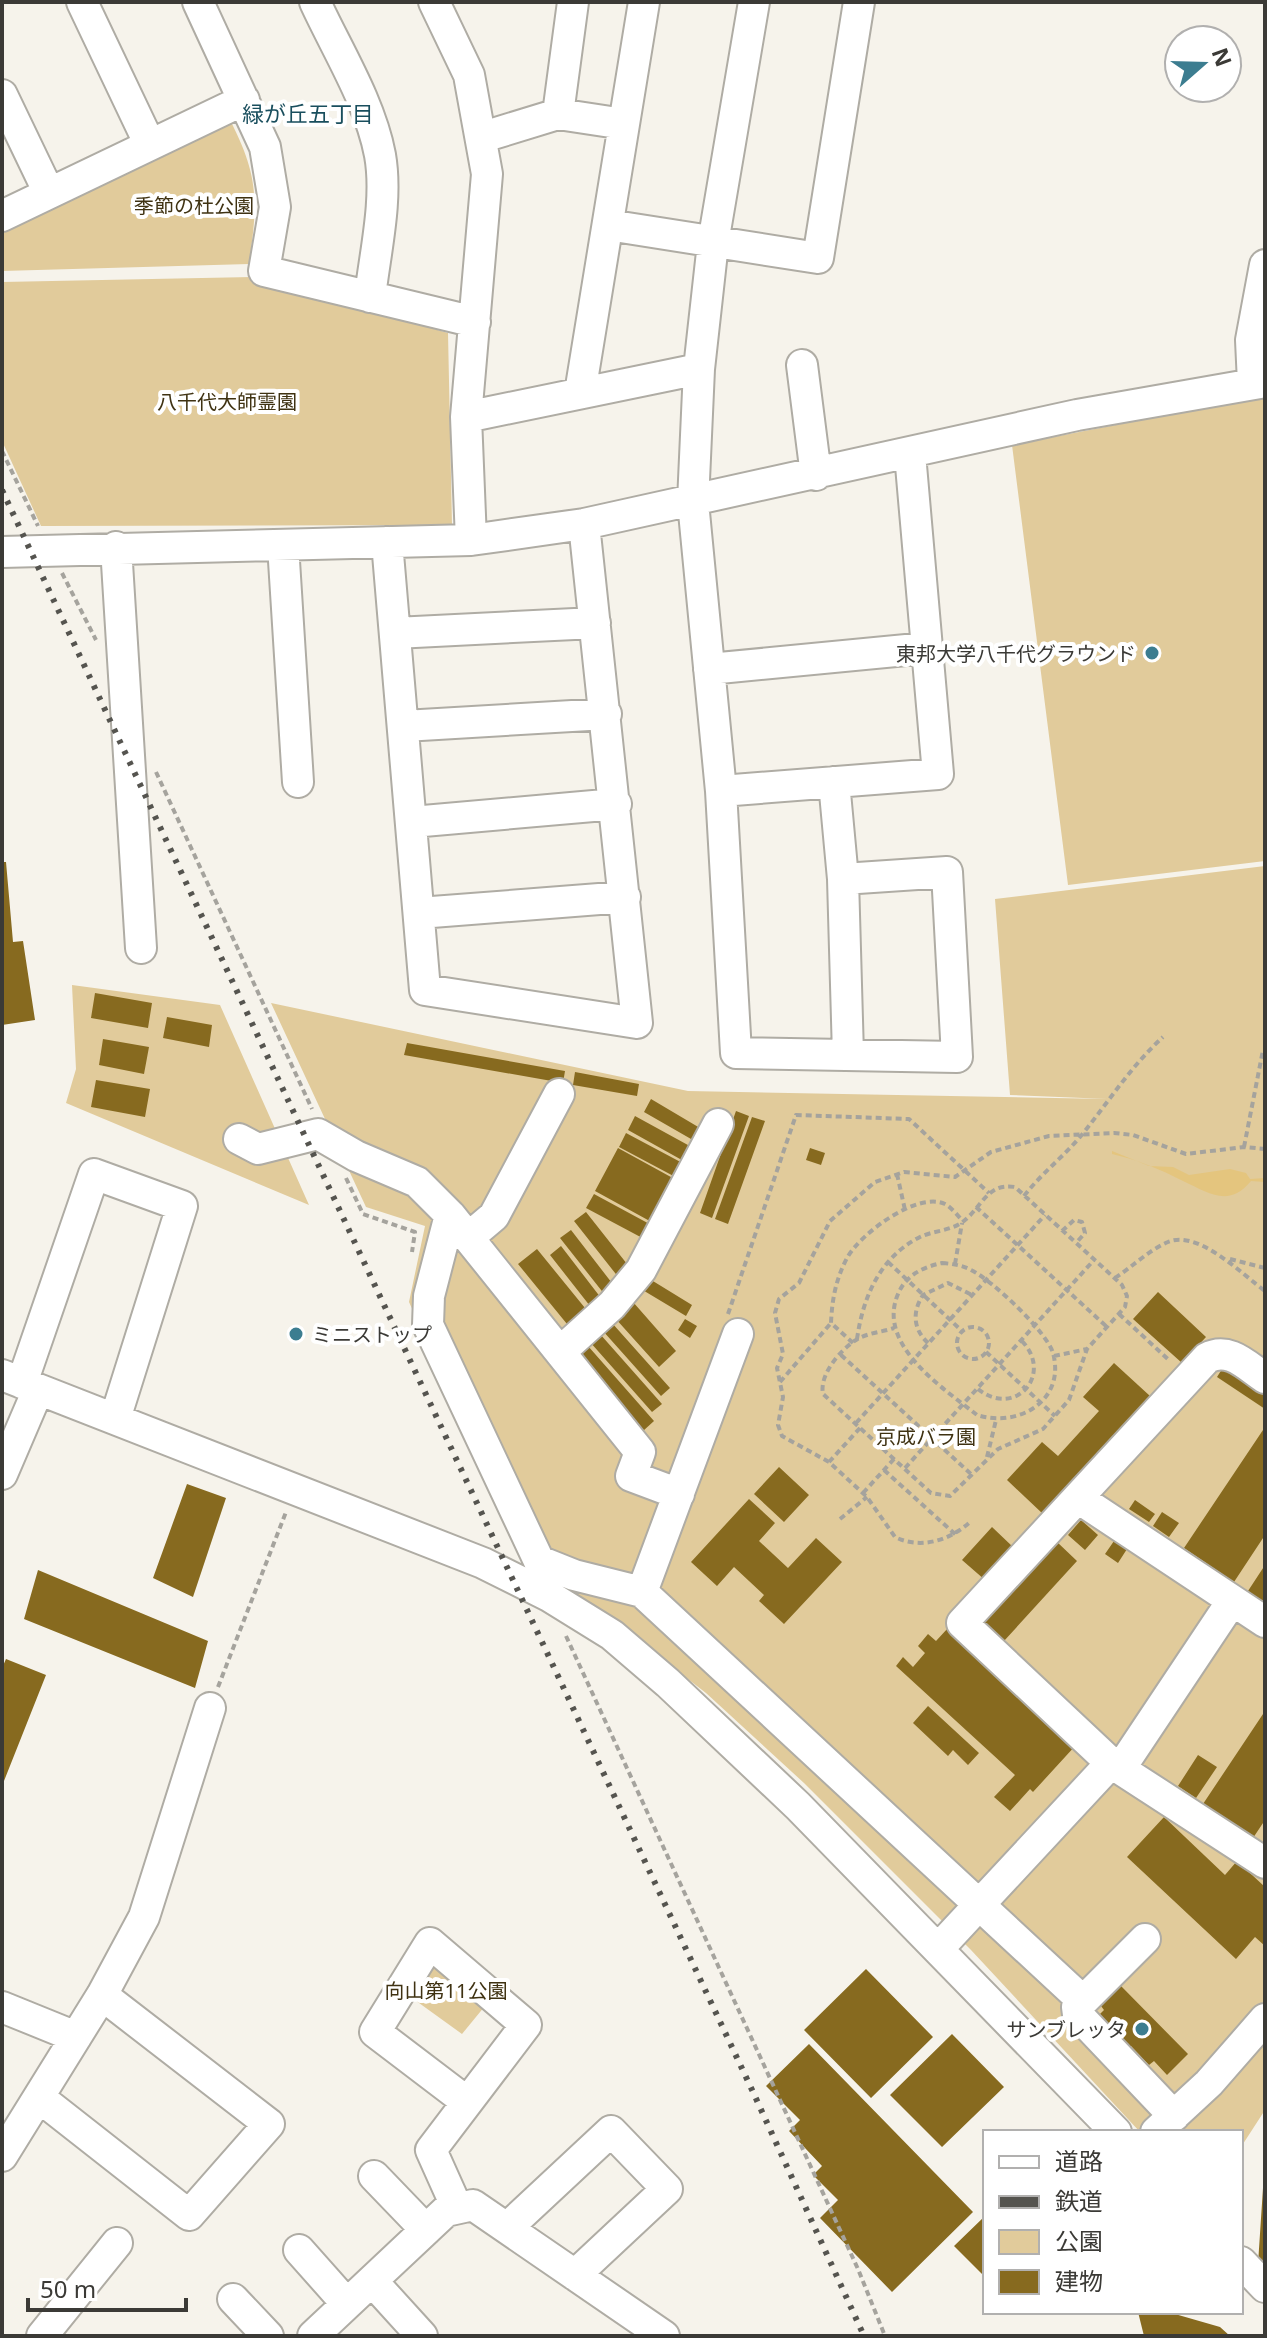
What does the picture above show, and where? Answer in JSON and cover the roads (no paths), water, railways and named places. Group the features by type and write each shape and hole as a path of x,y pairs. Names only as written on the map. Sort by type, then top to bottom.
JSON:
{"street":[{"path":"82,2 150,145"},
{"path":"198,2 265,147 275,207 264,271 475,322"},
{"path":"315,2 368,117 380,156 381,198 370,297"},
{"path":"434,2 469,75 483,137 487,174 466,417 471,540"},
{"path":"558,114 573,2"},
{"path":"580,393 644,2"},
{"path":"754,2 713,243 699,369 693,502 721,791 736,1053 957,1057 947,872 843,879"},
{"path":"608,225 818,258 859,2"},
{"path":"2,95 49,193"},
{"path":"2,216 244,100"},
{"path":"483,137 558,114 624,124"},
{"path":"2,552 471,540 584,524 1077,415 1259,383 1251,340 1265,265"},
{"path":"802,365 816,475"},
{"path":"466,417 699,369"},
{"path":"721,791 938,774 910,454"},
{"path":"387,542 425,990 637,1023 584,524"},
{"path":"283,545 298,782"},
{"path":"116,547 141,948"},
{"path":"395,633 595,623"},
{"path":"709,669 927,648"},
{"path":"404,726 606,714"},
{"path":"834,782 843,879 848,1055"},
{"path":"412,822 616,804"},
{"path":"419,913 625,897"},
{"path":"559,1094 494,1216 459,1227 429,1296 428,1325 539,1561 574,1575 642,1592 1083,2001"},
{"path":"560,1352 612,1305 641,1270 718,1124"},
{"path":"239,1139 258,1149 318,1134 356,1156 417,1182 459,1227 640,1452 631,1476 679,1494"},
{"path":"2,1474 21,1383 94,1174 182,1206 115,1419"},
{"path":"642,1592 738,1334"},
{"path":"1265,1378 1230,1354 1218,1353 1189,1378 962,1623 1116,1766 1265,1863"},
{"path":"21,1383 483,1563 549,1596 612,1635 798,1806 1114,2130"},
{"path":"1078,1498 1265,1622"},
{"path":"938,1949 1116,1766 1232,1601"},
{"path":"2,2156 102,1995 144,1917 210,1708"},
{"path":"1145,1939 1077,2007 1078,2015 1165,2124 1209,2083 1265,2019"},
{"path":"457,2208 431,2150 526,2025 430,1943 375,2032 467,2102"},
{"path":"40,2098 189,2215 269,2124 102,1995"},
{"path":"2,2007 76,2037"},
{"path":"507,2228 611,2131 667,2189 575,2275"},
{"path":"374,2176 426,2230"},
{"path":"313,2336 446,2211 473,2205 575,2275 643,2331"},
{"path":"42,2336 117,2243"},
{"path":"299,2250 347,2304"},
{"path":"1243,2264 1265,2287"},
{"path":"372,2281 422,2336"},
{"path":"233,2299 268,2336"}],"railway":[{"path":"2,490 753,2092 864,2336"}],"place":[{"name":"東邦大学八千代グラウンド","path":"1152,653"},
{"name":"ミニストップ","path":"296,1334"},
{"name":"サンブレッタ","path":"1142,2029"}],"district":[{"name":"緑が丘五丁目","path":"308,113"}],"park label":[{"name":"季節の杜公園","path":"194,205"},
{"name":"八千代大師霊園","path":"227,401"},
{"name":"京成バラ園","path":"926,1436"},
{"name":"向山第11公園","path":"446,1990"}]}
